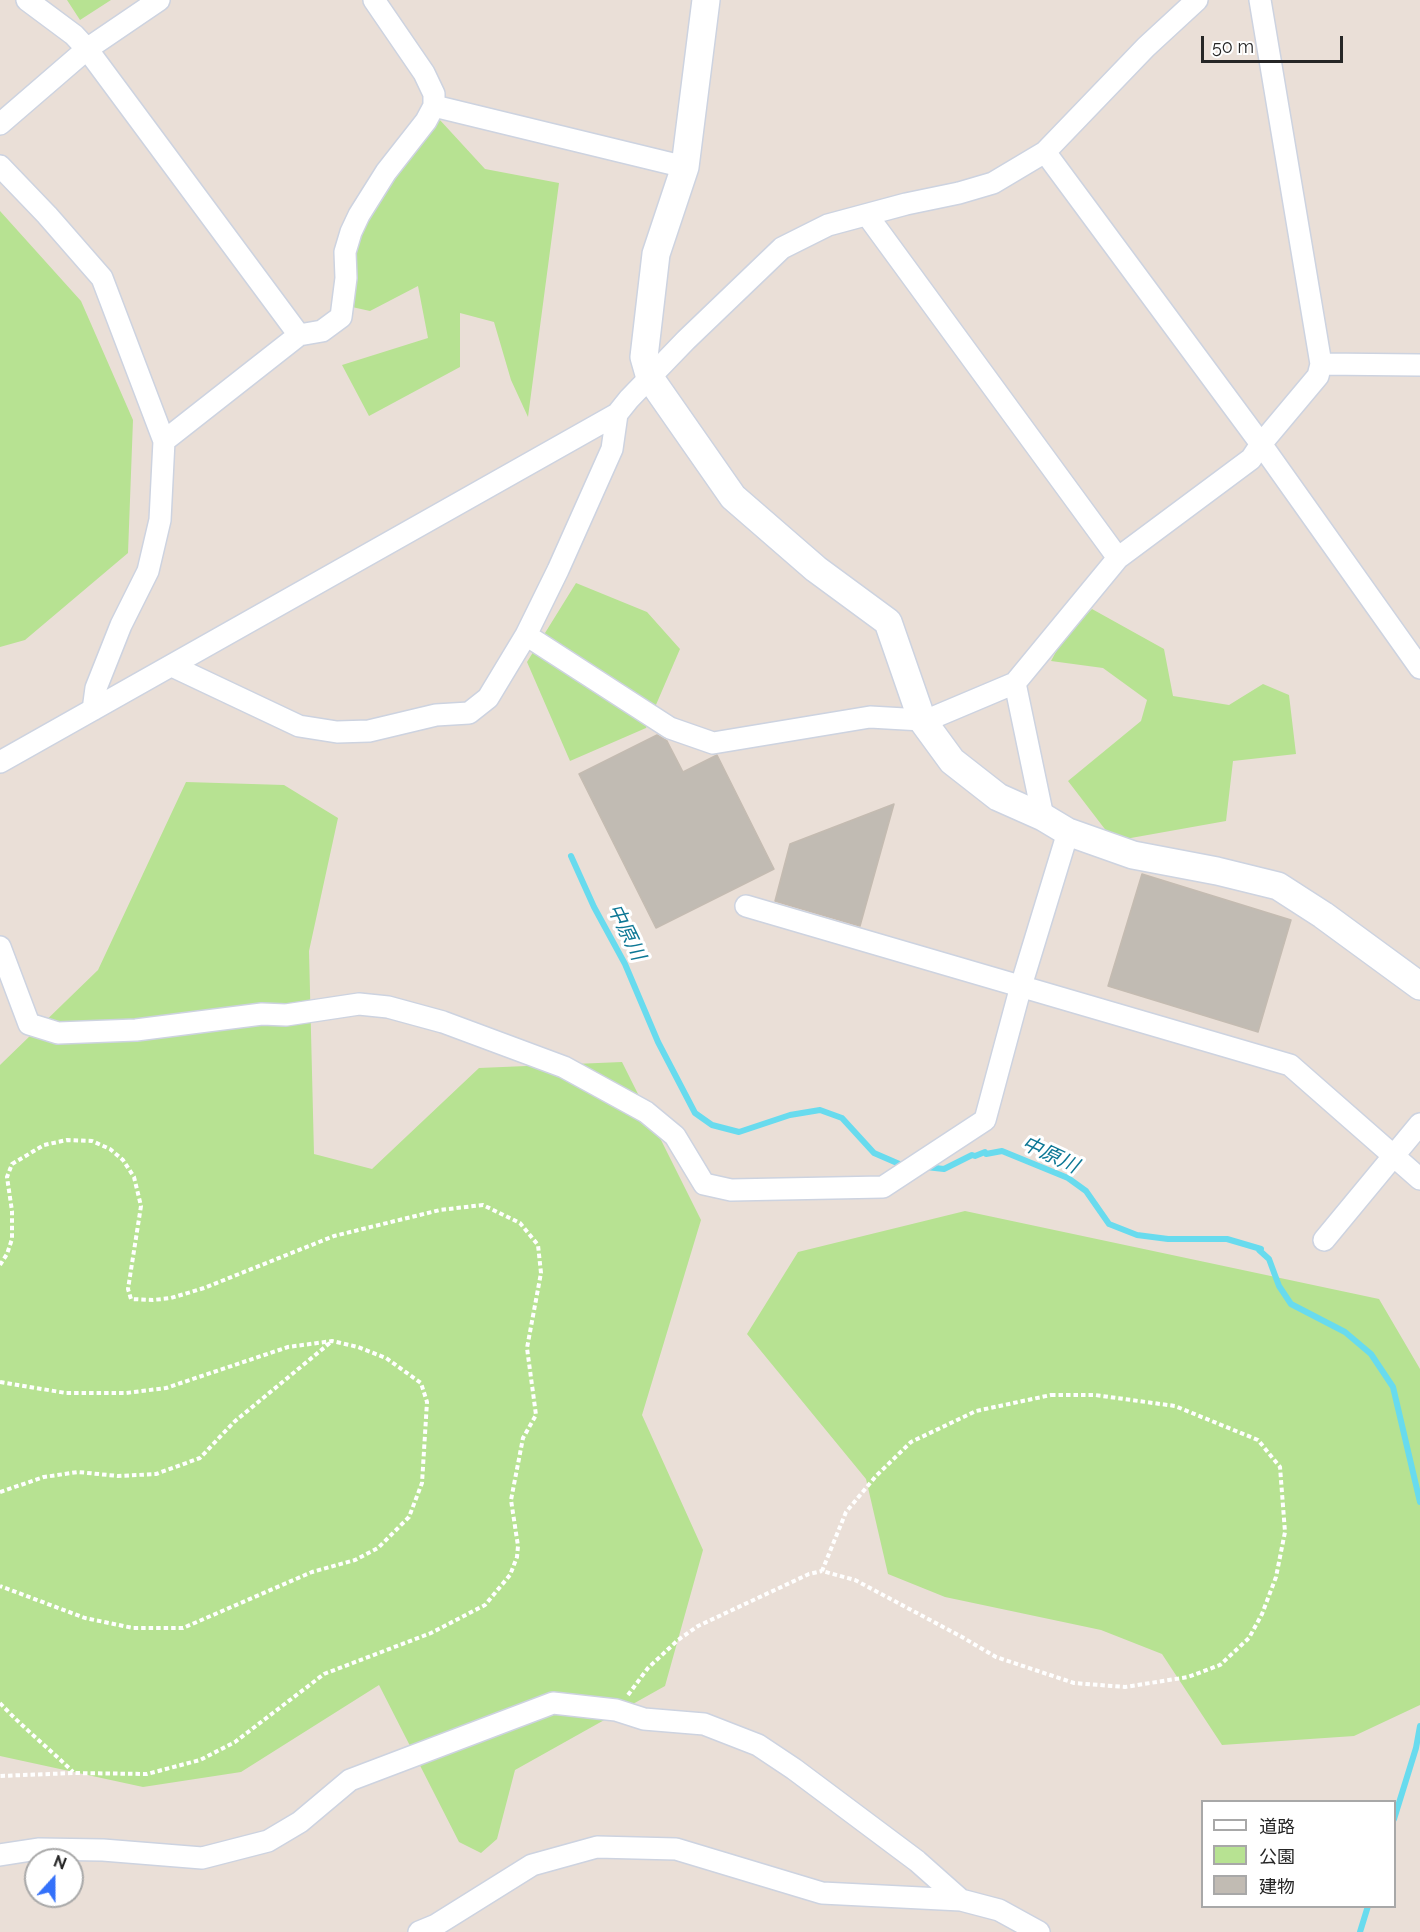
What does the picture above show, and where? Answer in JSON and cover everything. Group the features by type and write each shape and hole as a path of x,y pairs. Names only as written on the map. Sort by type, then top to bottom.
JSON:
{"street":[{"path":"27,0 74,35 87,49 299,335"},
{"path":"0,124 87,49 159,0"},
{"path":"164,441 299,335 322,331 341,317 346,278 345,252 351,232 386,172 426,121 434,106 434,94 424,73 374,0"},
{"path":"706,0 685,167 656,254 644,357 650,378 733,497 816,569 888,622 922,720 952,761 998,797 1044,817 1068,832 1133,855 1217,871 1278,886 1323,915 1420,986"},
{"path":"0,762 617,414 686,340 782,248 828,225 993,183 1046,152 1146,47 1197,0"},
{"path":"526,635 670,728 713,743 870,717 922,720 932,718 1015,682 1118,558 1251,459 1318,376 1321,364 1260,0"},
{"path":"434,106 685,167"},
{"path":"1046,152 1261,444 1420,668"},
{"path":"0,166 102,278 164,441 160,520 148,571 122,625 96,688 93,710"},
{"path":"867,215 1118,558"},
{"path":"1321,364 1420,365"},
{"path":"172,666 299,726 337,732 369,731 436,715 469,713 488,698 526,635 612,449 617,414"},
{"path":"1015,682 1044,817"},
{"path":"0,947 29,1024 58,1033 136,1030 262,1014 286,1016 359,1004 388,1007 443,1022 564,1067 646,1112 675,1136 704,1184 731,1190 884,1187 985,1120 1021,986 1068,832"},
{"path":"746,906 1290,1065 1420,1179"},
{"path":"1324,1240 1420,1124"},
{"path":"0,1855 49,1849 103,1850 202,1858 268,1841 300,1822 350,1780 553,1703 616,1710 644,1719 704,1724 758,1745 794,1769 917,1861 961,1900"},
{"path":"419,1932 436,1925 532,1865 597,1847 676,1849 822,1893 961,1900 999,1910 1039,1932"}],"path":[{"path":"0,1265 12,1239 12,1211 7,1177 12,1164 44,1145 67,1140 92,1141 110,1149 123,1160 134,1177 141,1206 128,1289 131,1299 171,1298 204,1288 334,1236 440,1210 483,1205 520,1223 538,1245 541,1273 527,1348 536,1415 523,1438 511,1500 518,1546 517,1557 510,1575 484,1605 431,1633 324,1674 236,1742 200,1760 147,1774 73,1773 0,1776"},
{"path":"0,1492 44,1477 78,1472 118,1476 156,1474 200,1458 234,1422 332,1341"},
{"path":"0,1382 66,1394 136,1392 166,1388 288,1347 332,1341 358,1347 386,1358 421,1383 427,1402 422,1483 409,1517 378,1548 355,1560 312,1572 183,1628 133,1628 85,1618 0,1586"},
{"path":"616,1710 648,1668 678,1640 698,1626 809,1574 822,1571 855,1580 996,1657 1074,1683 1125,1687 1188,1677 1220,1665 1249,1638 1262,1614 1276,1577 1285,1532 1280,1467 1258,1440 1175,1406 1153,1401 1095,1395 1051,1395 976,1412 911,1442 876,1476 846,1512 822,1571"},
{"path":"0,1703 22,1727 46,1745 73,1773"}],"green space":[{"path":"67,0 111,0 80,20"},
{"path":"439,119 485,169 559,183 528,417 511,380 494,322 460,313 460,367 369,416 342,365 428,338 418,286 370,311 352,307 355,246 381,192"},
{"path":"0,211 81,301 133,420 128,553 25,640 0,647"},
{"path":"576,583 647,612 680,649 646,728 570,761 527,662"},
{"path":"1092,609 1164,649 1173,696 1229,705 1263,684 1289,695 1296,754 1233,761 1226,821 1114,841 1068,781 1141,721 1147,700 1103,668 1051,661 1066,633"},
{"path":"186,782 284,785 338,818 309,951 314,1154 372,1169 479,1068 622,1062 701,1220 642,1415 703,1550 665,1686 515,1770 497,1839 481,1853 459,1842 379,1685 241,1772 143,1787 0,1756 0,1065 98,970"},
{"path":"965,1211 1379,1299 1420,1369 1420,1705 1354,1736 1222,1745 1162,1654 1101,1630 945,1597 888,1574 866,1479 747,1334 798,1252"}],"building":[{"path":"657,735 667,741 683,772 717,755 774,869 656,928 579,774"},
{"path":"894,804 860,926 775,901 790,844"},
{"path":"1142,874 1291,920 1258,1032 1108,986"}],"waterway":[{"name":"中原川","path":"571,856 594,907 625,964 658,1042 695,1113 712,1125 739,1132 790,1115 820,1110 842,1118 874,1153 904,1166"},
{"name":"中原川","path":"926,1167 944,1169 972,1155 1002,1151 1068,1178 1086,1191 1109,1224 1137,1235 1168,1239 1227,1239 1261,1249 1259,1250 1269,1259 1279,1286 1291,1304 1345,1332 1371,1354 1393,1387 1420,1502"},
{"name":"中原川","path":"1396,1813 1416,1748 1420,1726"},
{"name":"中原川","path":"1360,1932 1367,1908"}]}
